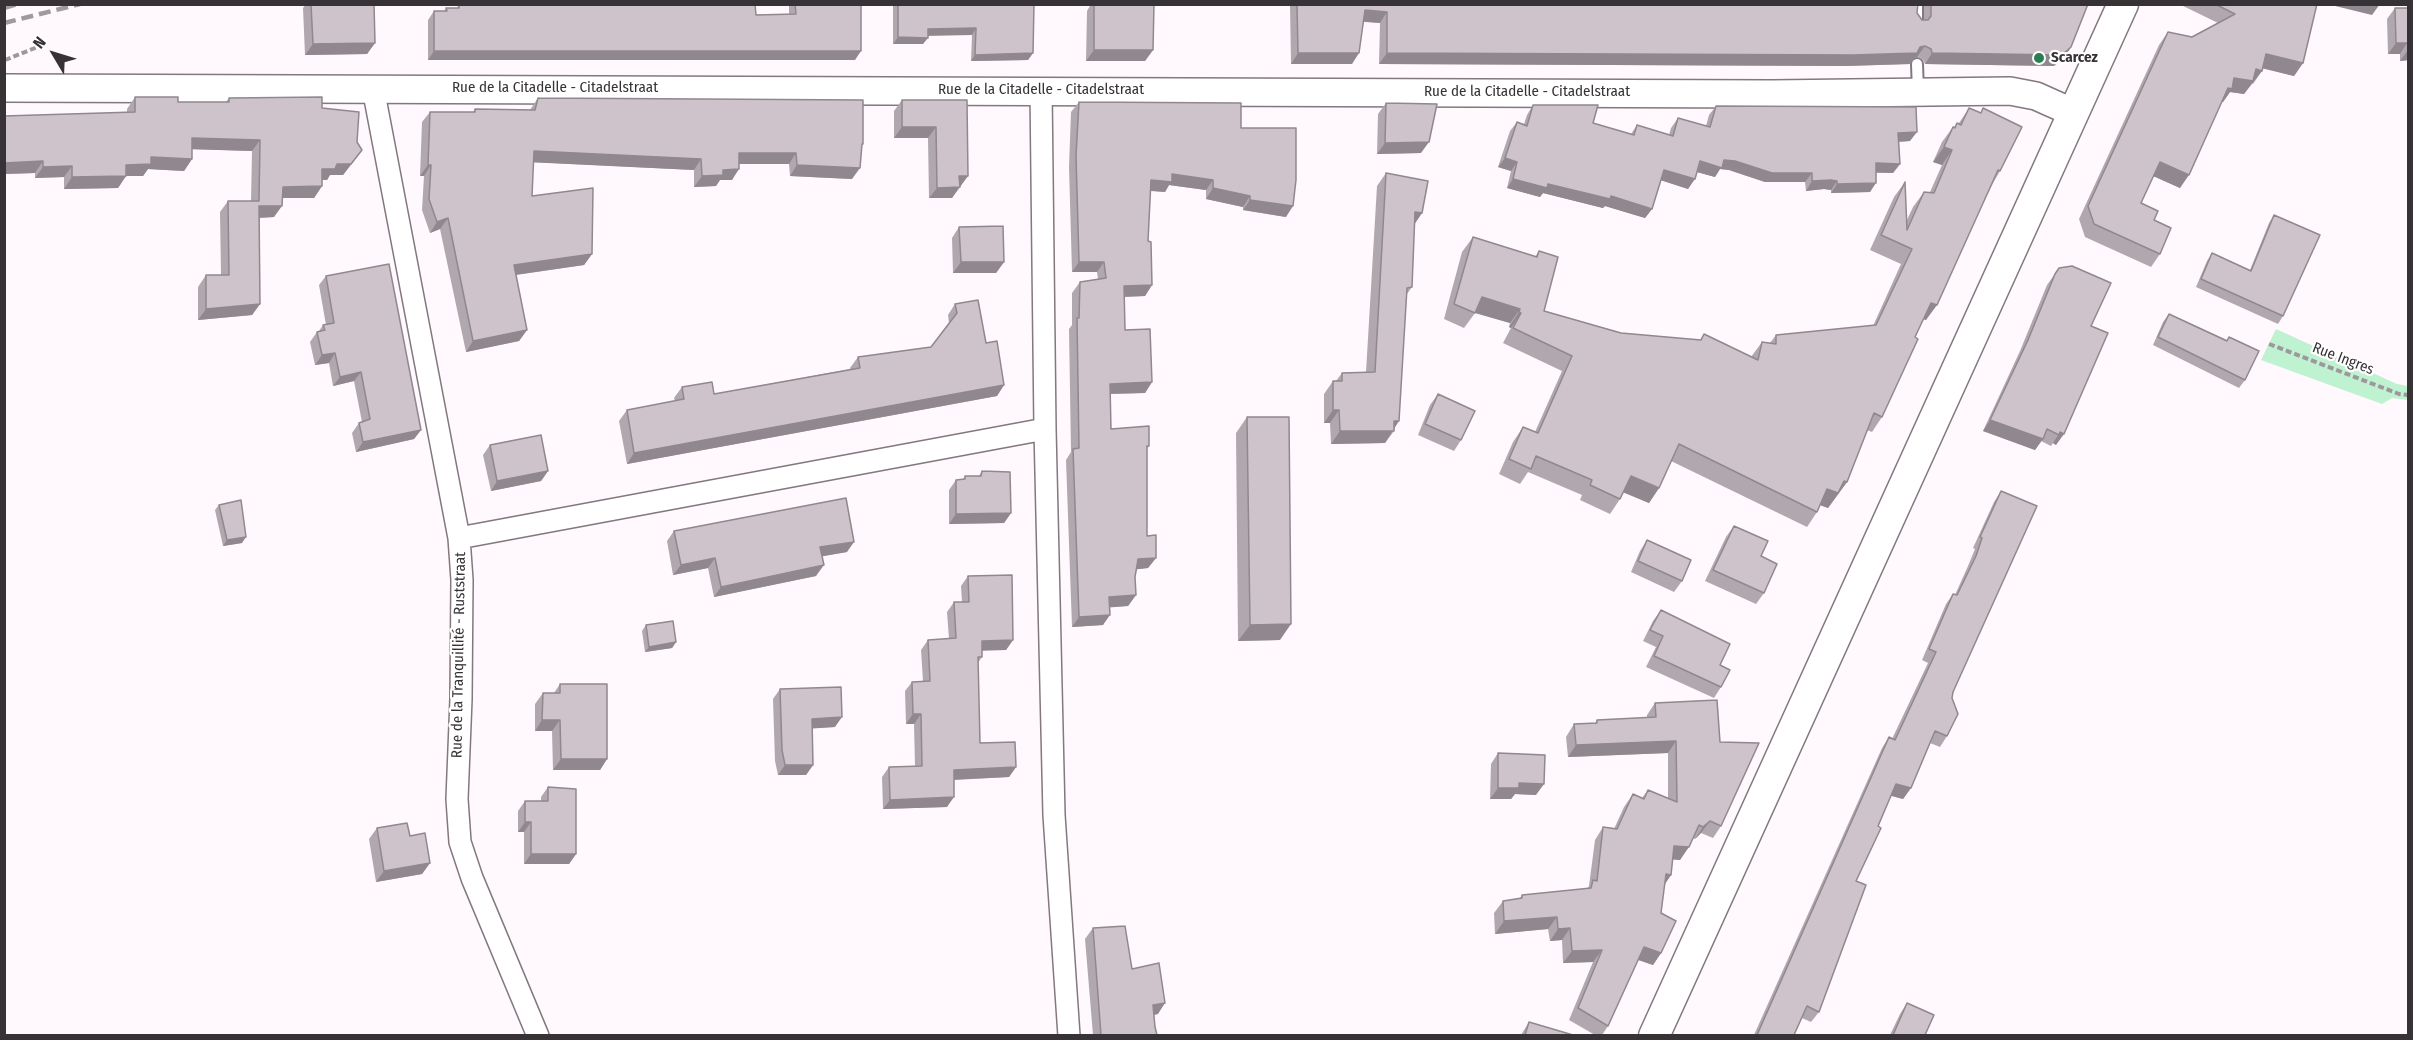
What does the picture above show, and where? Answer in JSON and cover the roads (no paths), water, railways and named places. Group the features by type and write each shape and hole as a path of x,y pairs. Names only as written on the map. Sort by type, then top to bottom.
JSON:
{"main road":[{"path":"1654,1035 2123,4"}],"street":[{"name":"Rue de la Citadelle - Citadelstraat","path":"4,88 1772,94 2023,92 2074,112"},
{"name":"Rue de la Tranquillité - Ruststraat","path":"373,88 459,538 462,570 457,799 460,842 472,878 538,1035"},
{"path":"1041,90 1045,429 1054,814 1069,1035"},
{"path":"459,538 1045,429"}],"lane":[{"path":"1917,4 1917,24"},
{"path":"1917,64 1918,92"}],"railway":[{"path":"4,8 18,4"},
{"path":"4,23 80,4"}],"place":[{"name":"Scarcez","path":"2039,58"}]}
